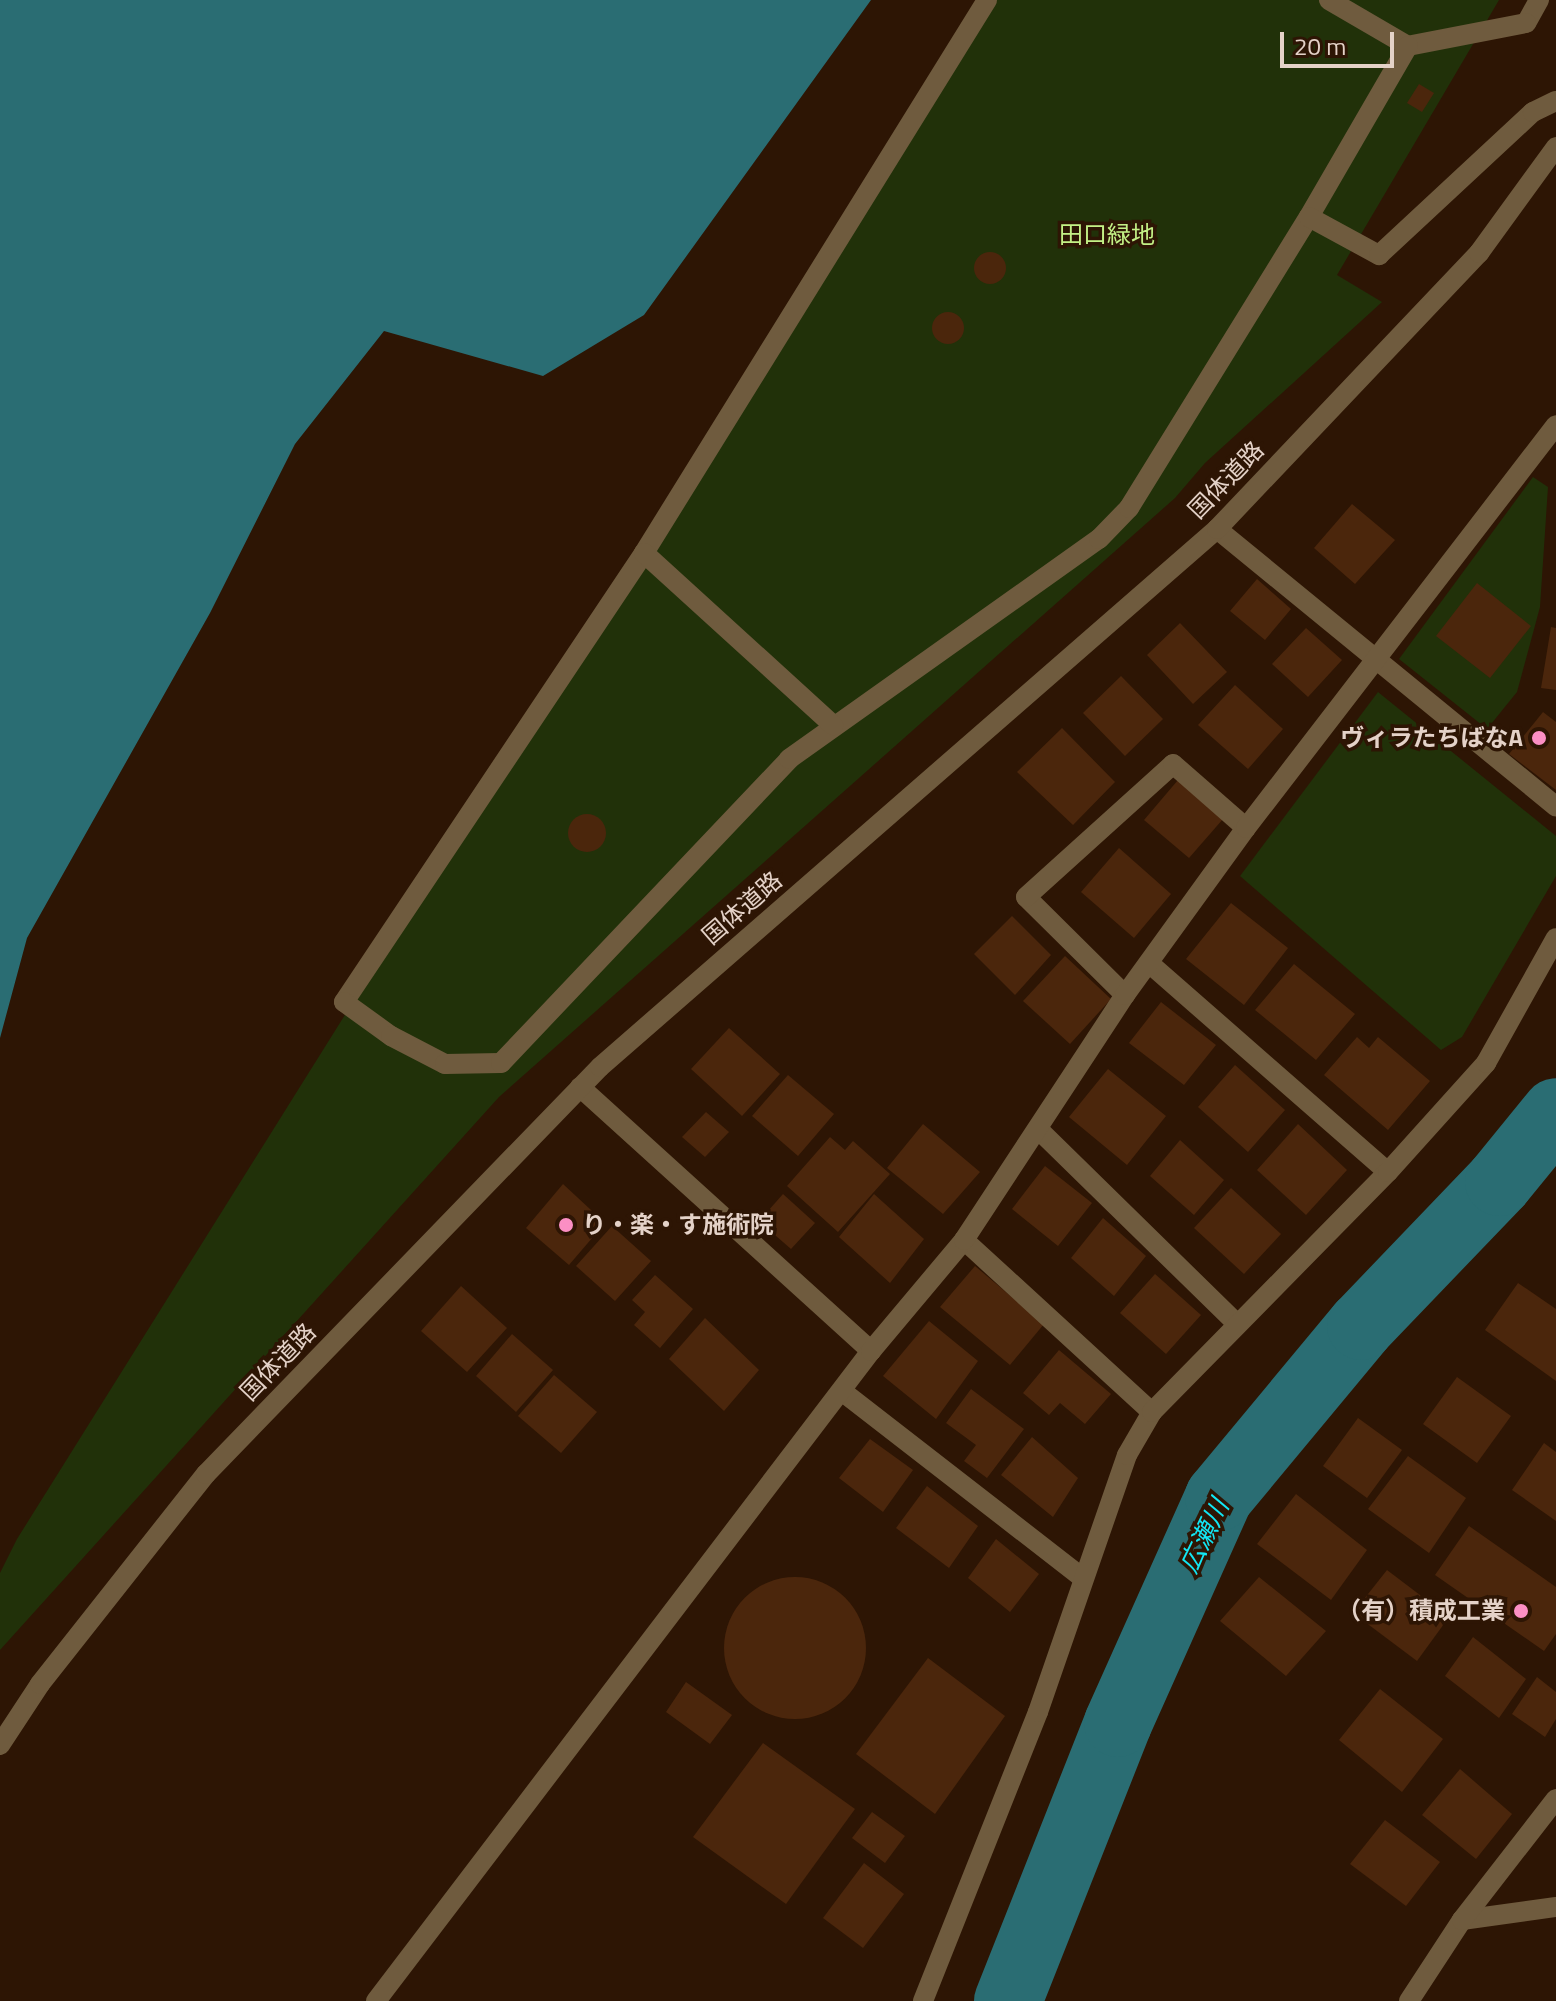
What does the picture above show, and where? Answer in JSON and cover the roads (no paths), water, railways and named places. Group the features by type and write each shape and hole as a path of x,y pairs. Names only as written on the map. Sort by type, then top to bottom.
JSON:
{"street":[{"path":"987,0 644,553 344,1002 391,1036 445,1064 501,1063 789,759 1099,539 1129,508 1309,217 1408,46"},
{"path":"1329,0 1408,46 1526,23 1539,0"},
{"path":"1309,217 1379,255 1533,112 1556,101"},
{"name":"国体道路","path":"0,1745 40,1684 206,1474 580,1087 1217,529 1479,253 1556,147"},
{"path":"376,2001 843,1392 871,1351 964,1240 1125,995 1246,828 1556,425"},
{"path":"1217,529 1556,806"},
{"path":"644,553 833,725"},
{"path":"1125,995 1026,897 1173,764 1246,828"},
{"path":"923,2001 1038,1712 1127,1455 1152,1412 1388,1172 1486,1063 1556,938"},
{"path":"1149,963 1388,1172"},
{"path":"580,1087 871,1351"},
{"path":"1038,1129 1237,1324"},
{"path":"964,1240 1152,1412"},
{"path":"843,1392 1083,1578"},
{"path":"1409,2001 1462,1920 1556,1799"},
{"path":"1462,1920 1556,1907"}],"water":[{"path":"0,0 871,0 644,315 543,376 384,331 295,444 210,613 27,938 0,1038"}],"waterway":[{"name":"広瀬川","path":"1008,2001 1118,1723 1219,1497 1361,1326 1499,1182 1556,1112"}],"place":[{"name":"ヴィラたちばなA","path":"1539,738"},
{"name":"り・楽・す施術院","path":"566,1225"},
{"name":"（有）積成工業","path":"1521,1611"}],"park label":[{"name":"田口緑地","path":"1107,235"}]}
